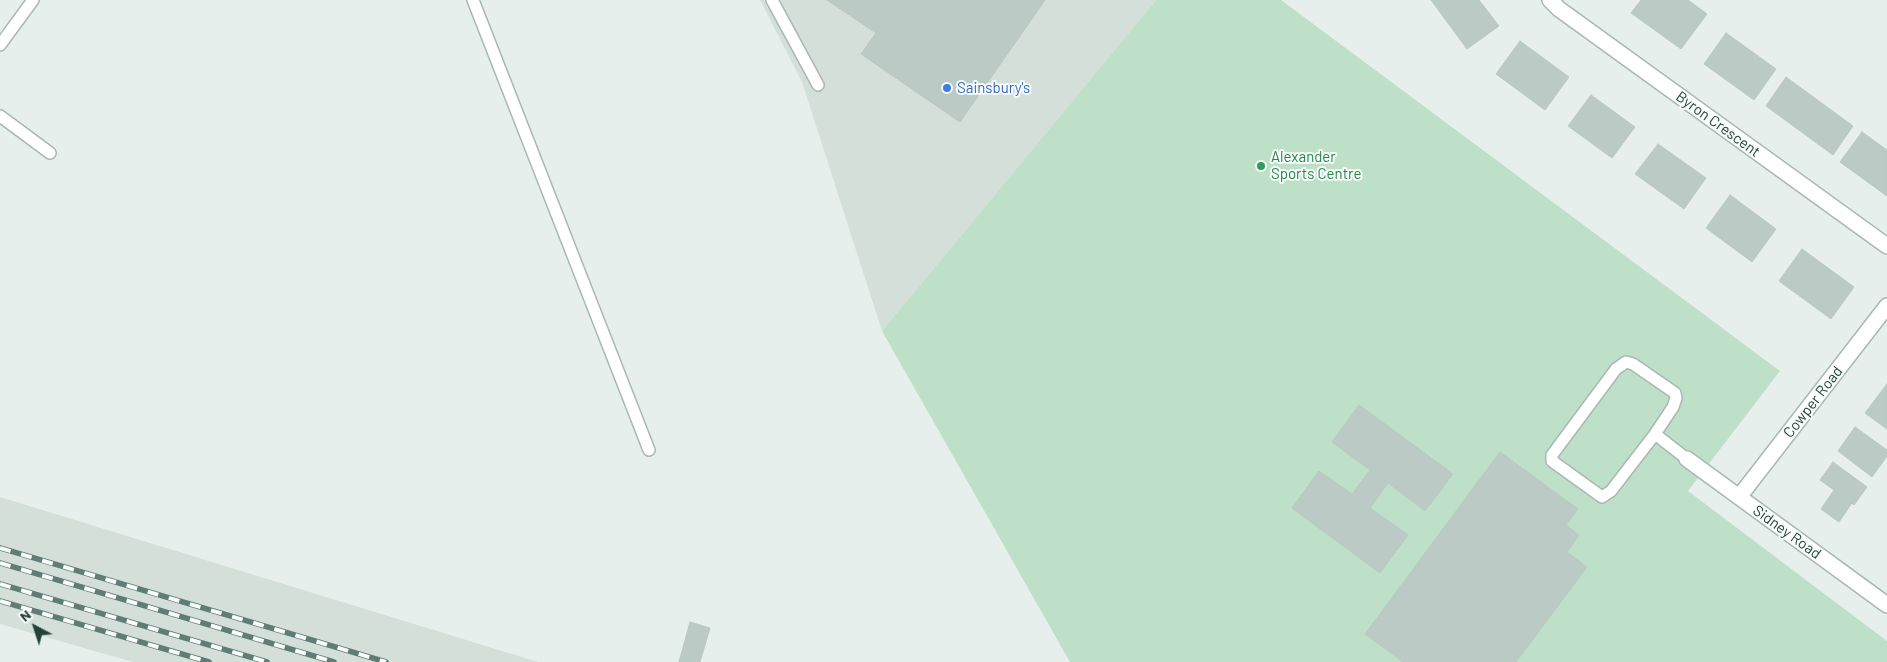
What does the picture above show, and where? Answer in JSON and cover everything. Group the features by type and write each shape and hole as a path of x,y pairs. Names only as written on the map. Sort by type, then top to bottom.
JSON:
{"street":[{"name":"Byron Crescent","path":"1550,0 1559,9 1887,246"},
{"name":"Cowper Road","path":"1740,498 1887,306"},
{"name":"Sidney Road","path":"1688,458 1887,606"}],"lane":[{"path":"0,45 33,0"},
{"path":"473,0 649,450"},
{"path":"772,0 818,84"},
{"path":"0,116 50,153"},
{"path":"1626,362 1632,364 1675,393 1676,398 1673,407 1655,434 1611,491 1602,497 1552,461 1552,455 1616,369 1626,362"},
{"path":"1655,434 1688,458"}],"shaded area":[{"path":"760,0 1156,0 882,331 802,82"},
{"path":"0,497 538,662 133,662 0,624"}],"green space":[{"name":"Alexander Sports Centre","path":"1156,0 1281,0 1780,371 1688,491 1887,641 1887,662 1070,662 882,331"}],"building":[{"name":"Sainsbury's","path":"827,0 1045,0 960,122 861,54 876,33"},
{"path":"1431,0 1479,0 1499,26 1467,49"},
{"path":"1641,0 1688,0 1707,14 1681,49 1631,13"},
{"path":"1726,33 1776,69 1754,100 1704,64"},
{"path":"1520,41 1569,77 1545,110 1496,74"},
{"path":"1786,77 1853,126 1833,155 1766,106"},
{"path":"1591,95 1635,127 1612,158 1568,126"},
{"path":"1862,132 1887,150 1887,196 1840,162"},
{"path":"1658,144 1706,178 1684,209 1635,174"},
{"path":"1730,195 1776,229 1752,262 1706,228"},
{"path":"1802,249 1854,287 1831,319 1779,281"},
{"path":"1887,384 1887,429 1865,413"},
{"path":"1359,405 1453,474 1425,511 1388,483 1370,508 1408,535 1380,573 1292,508 1319,471 1352,494 1370,470 1332,442"},
{"path":"1855,427 1887,450 1887,456 1872,477 1838,451"},
{"path":"1500,452 1578,509 1566,525 1579,535 1567,552 1587,567 1516,662 1403,662 1365,634"},
{"path":"1833,462 1867,487 1854,505 1852,503 1839,522 1821,509 1834,490 1820,480"},
{"path":"690,622 710,628 700,662 679,662"}],"railway":[{"path":"0,548 386,662"},
{"path":"0,563 334,662"},
{"path":"0,584 267,662"},
{"path":"0,601 209,662"}],"place":[{"name":"Sainsbury's","path":"947,88"},
{"name":"Alexander Sports Centre","path":"1261,166"}]}
